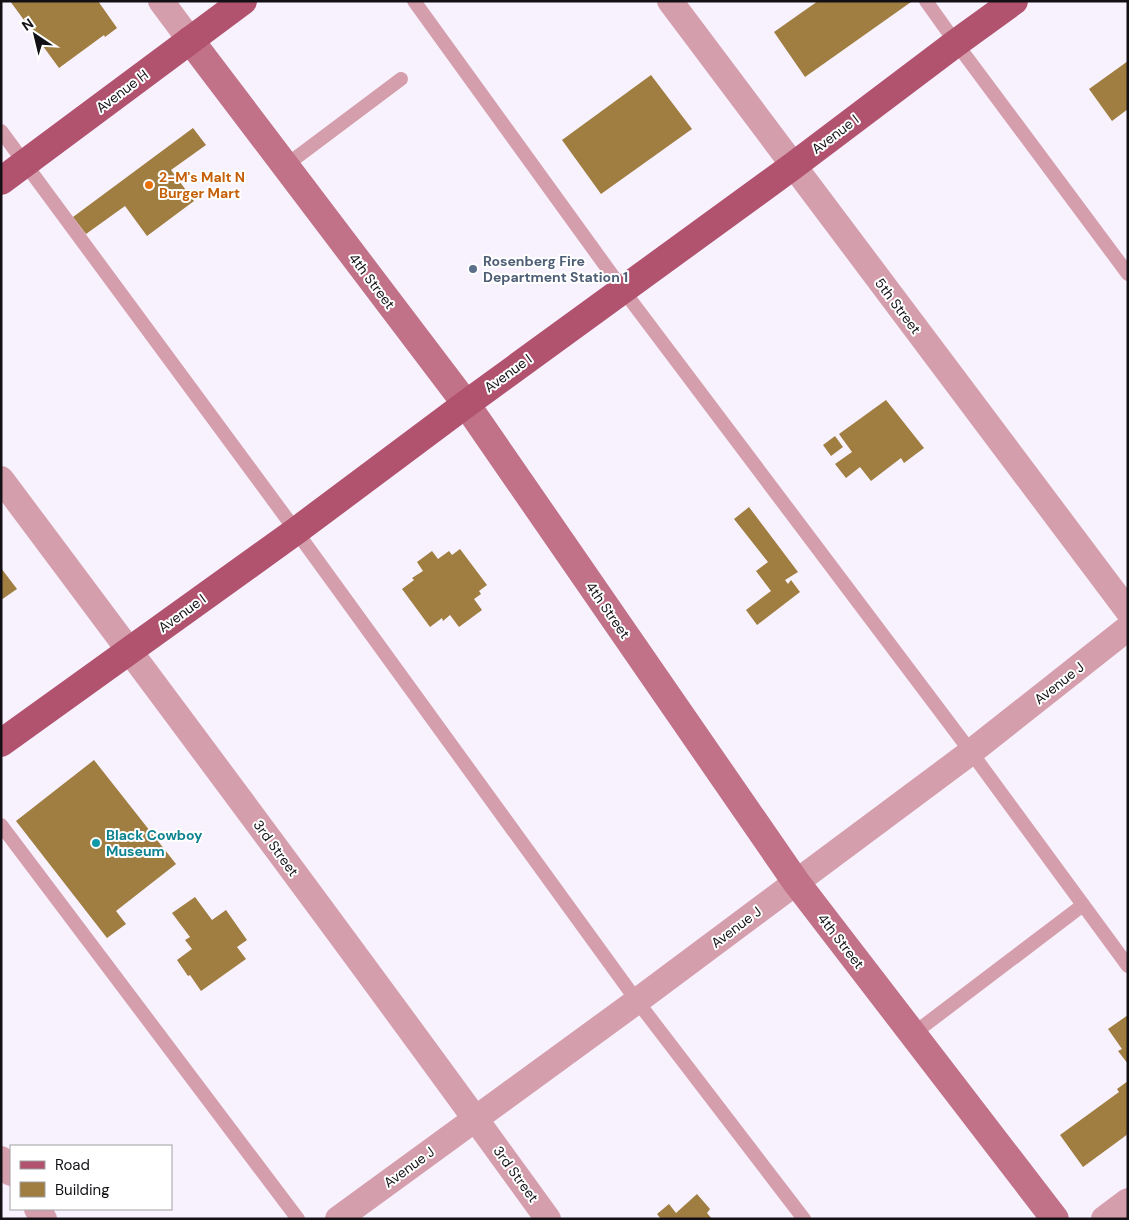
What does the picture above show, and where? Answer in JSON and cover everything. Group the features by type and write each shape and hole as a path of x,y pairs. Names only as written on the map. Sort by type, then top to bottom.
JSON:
{"main road":[{"name":"Avenue H","path":"1,181 243,1"},
{"name":"Avenue I","path":"1,743 296,531 466,404 792,166 956,44 1001,5"}],"street":[{"name":"4th Street","path":"161,1 466,404 796,882 1055,1219"},
{"name":"5th Street","path":"670,1 792,166 1128,611"},
{"name":"3rd Street","path":"1,479 476,1119 548,1219"},
{"name":"Avenue J","path":"338,1219 971,752 1128,628"},
{"path":"1,1159 10,1172"},
{"path":"1104,1219 1128,1201"}],"lane":[{"path":"414,1 623,290 971,752 1128,966"},
{"path":"926,1 1128,274"},
{"path":"285,166 401,79"},
{"path":"1,132 296,531 637,1000 804,1219"},
{"path":"1,825 298,1219"},
{"path":"913,1034 1083,906"}],"building":[{"path":"10,1 98,1 117,28 105,37 104,35 59,68"},
{"path":"818,1 911,2 805,77 774,32"},
{"path":"1128,61 1128,109 1112,121 1089,89"},
{"path":"651,75 692,129 601,194 562,140"},
{"name":"2-M's Malt N Burger Mart","path":"193,128 206,145 171,170 194,201 147,236 125,206 86,234 73,217"},
{"path":"886,400 924,448 904,463 901,458 871,481 860,467 846,478 835,464 852,452 839,434"},
{"path":"835,436 843,447 831,456 823,445"},
{"path":"749,507 798,572 785,580 788,584 791,580 800,592 757,625 746,610 771,591 756,571 768,562 734,519"},
{"path":"460,549 487,585 479,591 481,594 474,599 482,610 459,627 450,615 443,621 442,618 430,627 402,589 414,580 412,578 423,571 417,562 432,551 438,559 449,551 452,555"},
{"path":"1,568 17,589 1,600"},
{"name":"Black Cowboy Museum","path":"94,760 176,864 116,911 126,924 107,938 16,821"},
{"path":"195,897 212,920 226,910 247,940 237,947 246,959 201,991 177,960 192,949 185,940 190,937 172,913"},
{"path":"1128,1015 1128,1064 1118,1051 1122,1049 1108,1029"},
{"path":"1128,1081 1128,1134 1083,1167 1060,1135 1119,1092 1117,1089"},
{"path":"697,1194 710,1209 707,1213 712,1219 661,1219 657,1214 669,1204 676,1213"}],"place":[{"name":"2-M's Malt N Burger Mart","path":"149,185"},
{"name":"Rosenberg Fire Department Station 1","path":"473,269"},
{"name":"Black Cowboy Museum","path":"96,843"}]}
